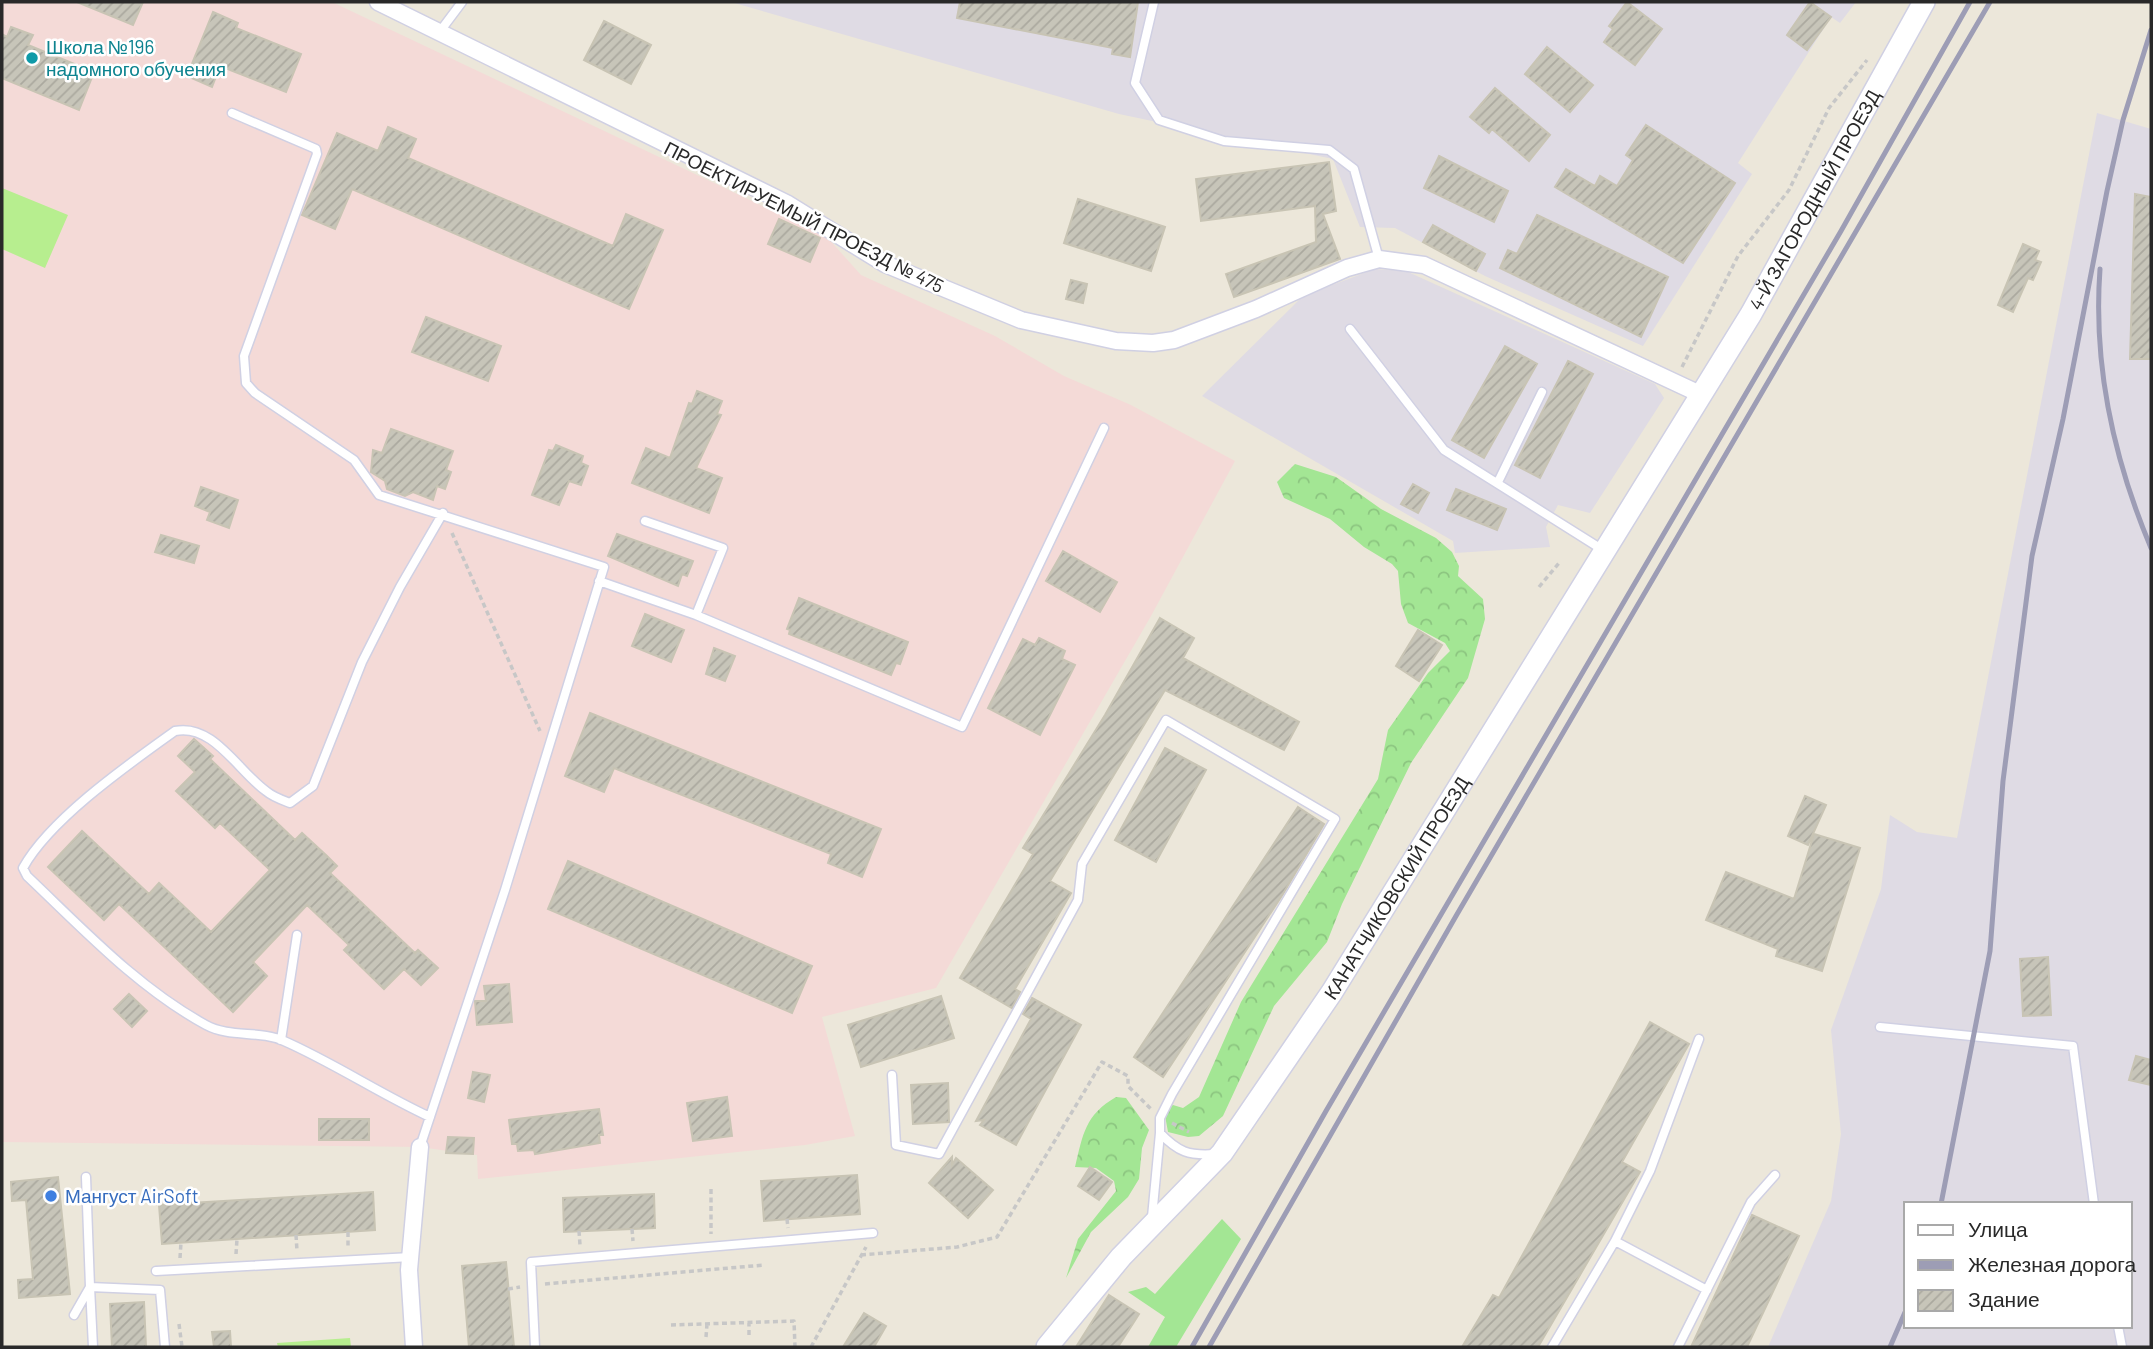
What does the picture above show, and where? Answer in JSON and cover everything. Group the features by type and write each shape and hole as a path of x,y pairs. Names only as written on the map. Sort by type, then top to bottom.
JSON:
{"street":[{"name":"ПРОЕКТИРУЕМЫЙ ПРОЕЗД № 475","path":"379,2 439,34 788,204 885,264 970,302 1032,323 1116,341 1153,343 1174,340 1256,309 1347,268 1379,259 1424,265 1675,380 1702,395"},
{"name":"4-Й ЗАГОРОДНЫЙ ПРОЕЗД","path":"1702,395 1751,314 1924,2"},
{"name":"КАНАТЧИКОВСКИЙ ПРОЕЗД","path":"1047,1347 1086,1297 1222,1153 1332,992 1702,395"},
{"path":"414,1347 411,1257 420,1147"}],"lane":[{"path":"439,34 462,2"},
{"path":"1154,2 1135,83 1159,120 1224,141 1329,150 1354,169 1379,259"},
{"path":"232,113 316,149 317,154 244,356 246,383 255,393 354,460 379,495 443,513 604,567 420,1147"},
{"path":"1350,328 1444,450 1606,552"},
{"path":"1497,482 1542,392"},
{"path":"599,581 696,615 962,727 1104,428"},
{"path":"430,1116 281,1040 230,1034 209,1027 169,1002 98,944 27,876 23,868 32,852 78,807 175,731 189,728 203,734 267,792 290,803 298,800 313,786 362,662 400,587 443,513"},
{"path":"645,521 723,548 696,615"},
{"path":"892,1075 897,1145 939,1154 1078,900 1082,864 1166,720 1335,819 1160,1118 1152,1226"},
{"path":"281,1040 297,935"},
{"path":"1881,1027 2073,1046 2094,1202"},
{"path":"1552,1347 1615,1241 1650,1171 1699,1039"},
{"path":"1160,1133 1175,1149 1192,1156 1222,1153"},
{"path":"1678,1347 1751,1202 1775,1175"},
{"path":"86,1177 93,1347"},
{"path":"535,1347 531,1262 873,1233"},
{"path":"1615,1241 1707,1290"},
{"path":"156,1271 411,1257"},
{"path":"74,1315 90,1287"},
{"path":"90,1287 160,1290 165,1347"},
{"path":"2118,1328 2123,1347"}],"path":[{"path":"1675,380 1738,256 1789,190 1829,107 1870,55"},
{"path":"443,513 548,749"},
{"path":"1539,587 1559,563"},
{"path":"861,1255 957,1248 997,1237 1102,1062 1128,1076 1128,1087 1160,1118"},
{"path":"710,1189 712,1247"},
{"path":"811,1347 873,1233"},
{"path":"532,1285 764,1265"},
{"path":"671,1325 794,1321 795,1347"},
{"path":"749,1323 749,1335"},
{"path":"706,1337 707,1324"}],"shaded area":[{"path":"2,2 332,2 826,236 861,275 995,336 1064,376 1131,405 1235,461 1151,616 936,988 822,1017 855,1136 805,1145 478,1179 477,1155 420,1147 2,1142"},
{"path":"731,2 1856,2 1840,23 1831,17 1738,163 1752,174 1643,346 1485,276 1395,228 1360,227 1333,159 1119,114"},
{"path":"2097,113 2151,129 2151,1347 1768,1347 1831,1201 1841,1134 1831,1030 1881,889 1890,815 1917,832 1957,838"},
{"path":"1375,269 1406,271 1655,384 1664,398 1590,513 1558,505 1546,527 1550,547 1455,553 1453,541 1202,396 1303,296"}],"green space":[{"path":"2,188 68,215 45,268 2,249"},
{"path":"1295,464 1336,477 1381,509 1436,538 1452,552 1459,566 1458,576 1483,599 1485,619 1468,678 1411,763 1342,904 1327,942 1274,1006 1223,1116 1199,1136 1188,1137 1168,1132 1164,1110 1173,1105 1183,1108 1199,1097 1241,1002 1378,779 1388,730 1428,673 1450,651 1445,643 1408,623 1401,604 1398,571 1392,564 1364,547 1330,519 1284,498 1277,482"},
{"path":"1116,1097 1126,1098 1149,1130 1142,1148 1139,1179 1128,1197 1091,1232 1066,1278 1078,1239 1116,1191 1114,1181 1096,1168 1075,1167 1087,1126 1098,1111"},
{"path":"1222,1219 1241,1239 1176,1347 1148,1347 1165,1317 1128,1292 1146,1287 1155,1294"},
{"path":"350,1338 351,1347 278,1347 277,1343"}],"building":[{"name":"Школа №196 надомного обучения","path":"77,2 143,2 133,25"},
{"path":"960,2 1138,2 1130,57 1112,54 1113,48 957,18"},
{"path":"1627,2 1662,29 1635,65 1604,42 1613,29 1609,26"},
{"path":"1810,2 1831,17 1807,50 1787,35"},
{"path":"213,12 238,23 236,28 301,54 286,92 220,66 212,87 187,76"},
{"path":"604,21 651,45 631,84 584,60"},
{"name":"Школа №196 надомного обучения","path":"11,27 33,35 28,45 94,72 79,110 2,78 2,34 7,37"},
{"path":"1547,47 1593,85 1570,112 1525,74"},
{"path":"1495,88 1550,135 1529,161 1492,129 1489,133 1470,117"},
{"path":"1646,125 1735,183 1683,263 1555,187 1566,169 1595,186 1600,176 1617,186 1633,160 1626,155"},
{"path":"388,127 416,139 408,158 613,246 626,214 663,230 629,309 352,189 335,229 302,215 337,133 378,151"},
{"path":"1439,156 1508,191 1494,222 1424,188"},
{"path":"1329,162 1336,211 1323,214 1340,259 1234,297 1226,274 1316,242 1315,206 1201,221 1196,179"},
{"path":"2135,194 2151,197 2151,359 2130,359"},
{"path":"1078,199 1165,227 1151,271 1064,243"},
{"path":"1537,215 1668,277 1641,337 1500,268 1508,250 1517,254"},
{"path":"779,219 820,238 810,262 768,244"},
{"path":"1433,225 1485,254 1476,271 1423,242"},
{"path":"2023,244 2039,251 2035,260 2041,262 2033,280 2028,278 2013,312 1998,305"},
{"path":"1071,280 1087,284 1083,303 1066,299"},
{"path":"426,317 501,346 488,381 412,352"},
{"path":"1505,346 1537,364 1484,458 1452,440"},
{"path":"1568,361 1593,374 1540,478 1515,465"},
{"path":"697,391 722,401 717,414 721,415 696,468 722,478 709,513 632,483 646,448 670,458 689,403 692,404"},
{"path":"391,429 453,451 446,470 451,472 445,489 437,486 433,500 413,492 405,496 387,489 385,481 371,472 373,450 382,453"},
{"path":"556,445 583,456 581,463 588,466 581,485 569,481 559,505 532,495 549,450 553,451"},
{"path":"1413,484 1429,493 1418,513 1401,504"},
{"path":"201,487 238,500 229,528 207,520 210,512 195,506"},
{"path":"1456,489 1506,509 1497,530 1447,510"},
{"path":"617,534 693,561 687,576 682,574 678,586 608,556"},
{"path":"161,535 199,546 194,563 155,552"},
{"path":"1063,551 1117,582 1100,612 1046,581"},
{"path":"799,598 908,642 900,664 896,663 891,675 789,634 790,630 787,629"},
{"path":"645,614 684,630 671,662 632,646"},
{"path":"1160,618 1194,638 1183,658 1299,722 1284,750 1165,690 1050,881 1071,893 1015,989 1020,992 1012,1008 960,978 1033,854 1023,848 1105,715"},
{"path":"1418,630 1442,645 1419,681 1396,666"},
{"path":"1039,638 1065,651 1062,659 1075,665 1040,735 988,708 1023,639 1035,645"},
{"path":"714,648 735,656 725,681 706,674"},
{"path":"590,713 881,829 862,877 828,863 831,854 614,768 604,792 565,776"},
{"path":"194,739 213,756 210,759 295,840 302,833 327,856 337,866 330,873 415,953 418,950 438,968 421,985 404,969 384,989 344,950 349,945 307,905 253,962 267,976 233,1012 119,904 104,920 48,867 82,831 149,894 159,883 211,932 270,870 220,823 215,828 176,791 195,772 178,756"},
{"path":"1165,748 1206,770 1156,862 1115,840"},
{"path":"1805,796 1826,805 1808,845 1788,836"},
{"path":"1298,807 1324,824 1283,894 1163,1077 1134,1057"},
{"path":"1814,834 1860,848 1822,971 1776,956 1778,949 1706,920 1726,872 1794,899"},
{"path":"568,861 812,966 792,1013 548,909"},
{"path":"2048,957 2051,1015 2023,1016 2020,959"},
{"path":"509,984 512,1022 477,1025 475,1001 486,1001 484,986"},
{"path":"129,994 147,1011 132,1027 114,1009"},
{"path":"941,996 954,1038 861,1067 848,1025"},
{"path":"1032,998 1081,1025 1016,1145 980,1125 984,1120 976,1121 1031,1019 1023,1014"},
{"path":"1650,1022 1689,1044 1622,1162 1640,1172 1538,1347 1462,1347 1493,1295 1499,1298"},
{"path":"2136,1056 2151,1060 2151,1085 2129,1080"},
{"path":"473,1072 490,1075 484,1102 468,1098"},
{"path":"948,1083 949,1122 913,1124 911,1085"},
{"path":"727,1097 732,1136 693,1141 687,1103"},
{"path":"599,1109 603,1135 599,1135 600,1143 535,1154 534,1150 518,1151 517,1144 512,1144 509,1120"},
{"path":"319,1119 369,1119 369,1140 319,1140"},
{"path":"448,1137 474,1138 473,1154 446,1153"},
{"path":"952,1157 952,1165 956,1158 993,1190 968,1218 929,1183"},
{"path":"1090,1167 1112,1182 1099,1200 1078,1186"},
{"path":"857,1175 860,1214 764,1221 761,1181"},
{"path":"58,1177 70,1294 19,1298 18,1280 33,1279 26,1200 12,1201 11,1182"},
{"path":"373,1192 375,1230 162,1244 159,1205"},
{"path":"654,1194 655,1228 564,1232 563,1198"},
{"path":"1752,1215 1799,1236 1747,1347 1691,1347"},
{"path":"506,1262 514,1347 469,1347 462,1266"},
{"path":"1109,1295 1139,1314 1118,1347 1076,1347"},
{"path":"144,1302 146,1347 112,1347 110,1304"},
{"path":"864,1313 886,1326 874,1347 843,1347"},
{"path":"230,1331 231,1347 214,1347 212,1332"}],"railway":[{"path":"1192,1347 1326,1111 1841,231 1970,2"},
{"path":"1209,1347 1456,916 1990,2"},
{"path":"1941,1202 1990,951 2003,781 2032,556 2063,419 2123,120 2151,30"},
{"path":"2100,269 2100,340 2109,411 2126,481 2151,548"},
{"path":"1890,1347 1904,1315"}],"place":[{"name":"Школа №196 надомного обучения","path":"32,58"},
{"name":"Мангуст AirSoft","path":"51,1196"}]}
